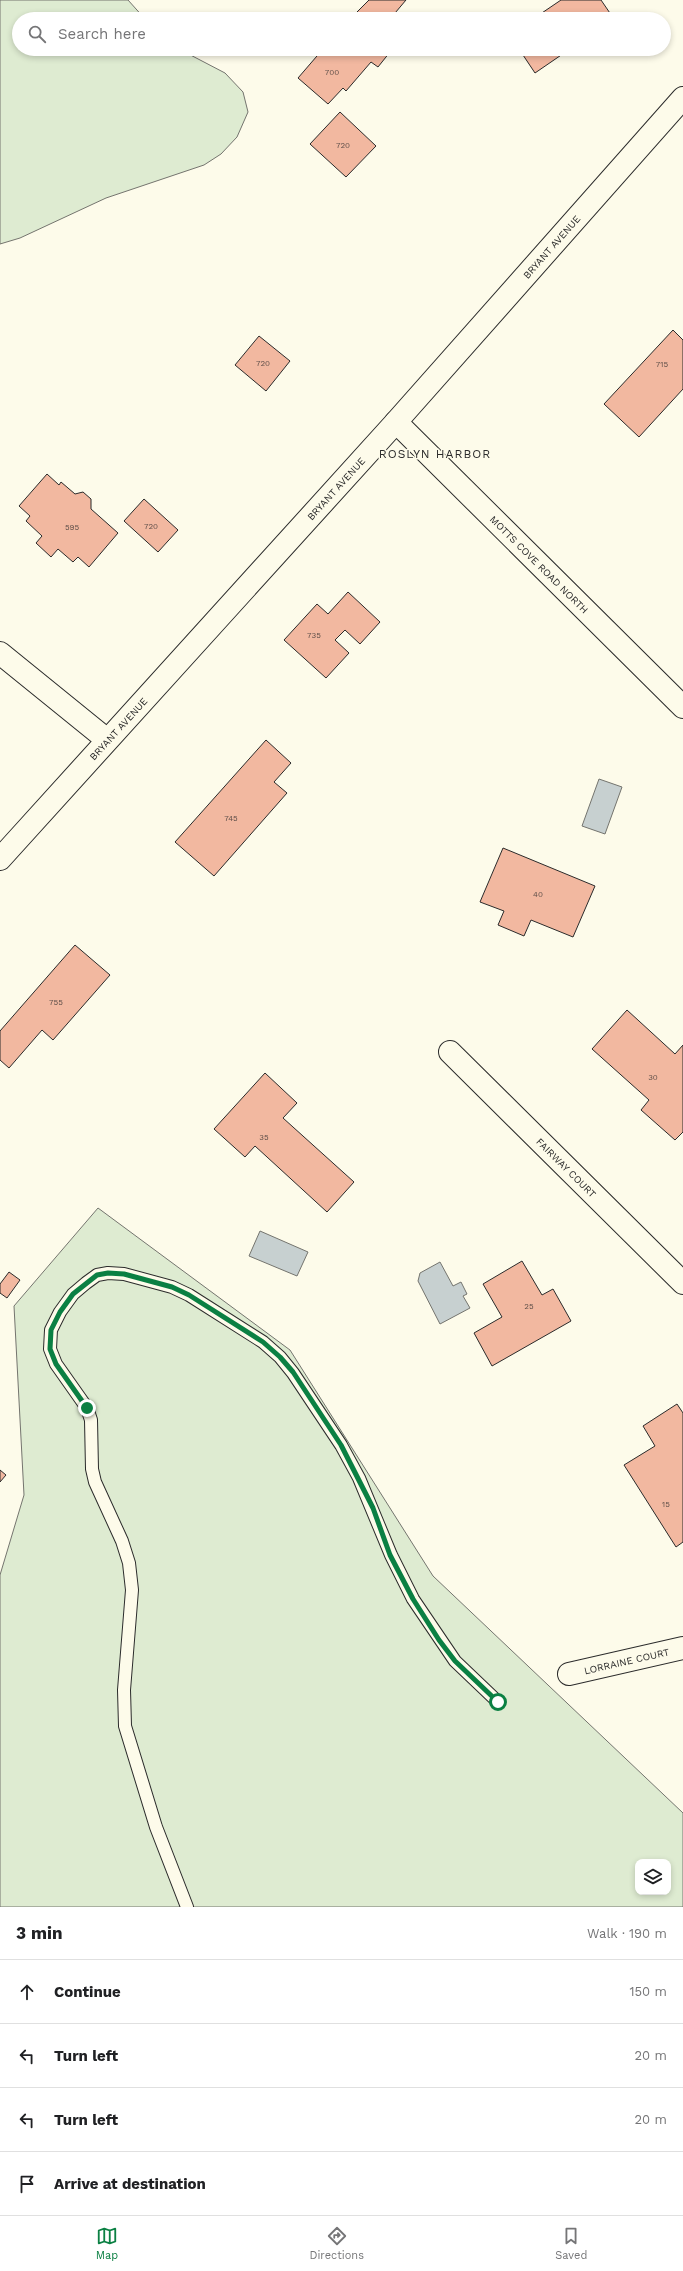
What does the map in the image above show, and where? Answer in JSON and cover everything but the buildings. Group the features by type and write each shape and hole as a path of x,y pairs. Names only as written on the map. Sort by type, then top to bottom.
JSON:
{"main road":[{"name":"BRYANT AVENUE","path":"0,859 106,739 396,422 683,98"},
{"name":"MOTTS COVE ROAD NORTH","path":"396,422 683,707"},
{"path":"0,653 106,739"},
{"name":"FAIRWAY COURT","path":"450,1052 683,1283"},
{"name":"LORRAINE COURT","path":"569,1674 683,1648"}],"lane":[{"path":"188,1907 156,1827 125,1726 124,1690 132,1590 129,1563 122,1541 95,1482 92,1468 91,1420 87,1408 56,1364 50,1349 51,1330 60,1312 73,1294 97,1275 108,1273 124,1274 172,1287 189,1295 263,1342 280,1357 293,1372 341,1445 359,1478 390,1555 413,1599 455,1661 498,1702"}],"green space":[{"path":"0,0 128,0 139,12 12,12 12,56 192,56 225,73 243,92 248,112 237,137 221,154 204,165 106,198 20,238 0,244"},
{"path":"98,1208 290,1350 433,1576 683,1813 683,1907 0,1907 0,1575 24,1495 14,1306"}],"shaded area":[{"path":"599,779 622,787 605,834 582,826"},
{"path":"260,1231 308,1252 297,1276 249,1256"},
{"path":"440,1262 453,1286 461,1282 467,1294 463,1296 470,1308 440,1324 418,1281 420,1273"}],"district":[{"name":"ROSLYN HARBOR","path":"435,454"}],"route":[{"path":"87,1408 56,1364 50,1349 51,1330 60,1312 73,1294 97,1275 108,1273 124,1274 172,1287 189,1295 263,1342 280,1357 293,1372 341,1445 373,1508 390,1555 413,1599 439,1640 455,1661 474,1681 498,1702"}]}
